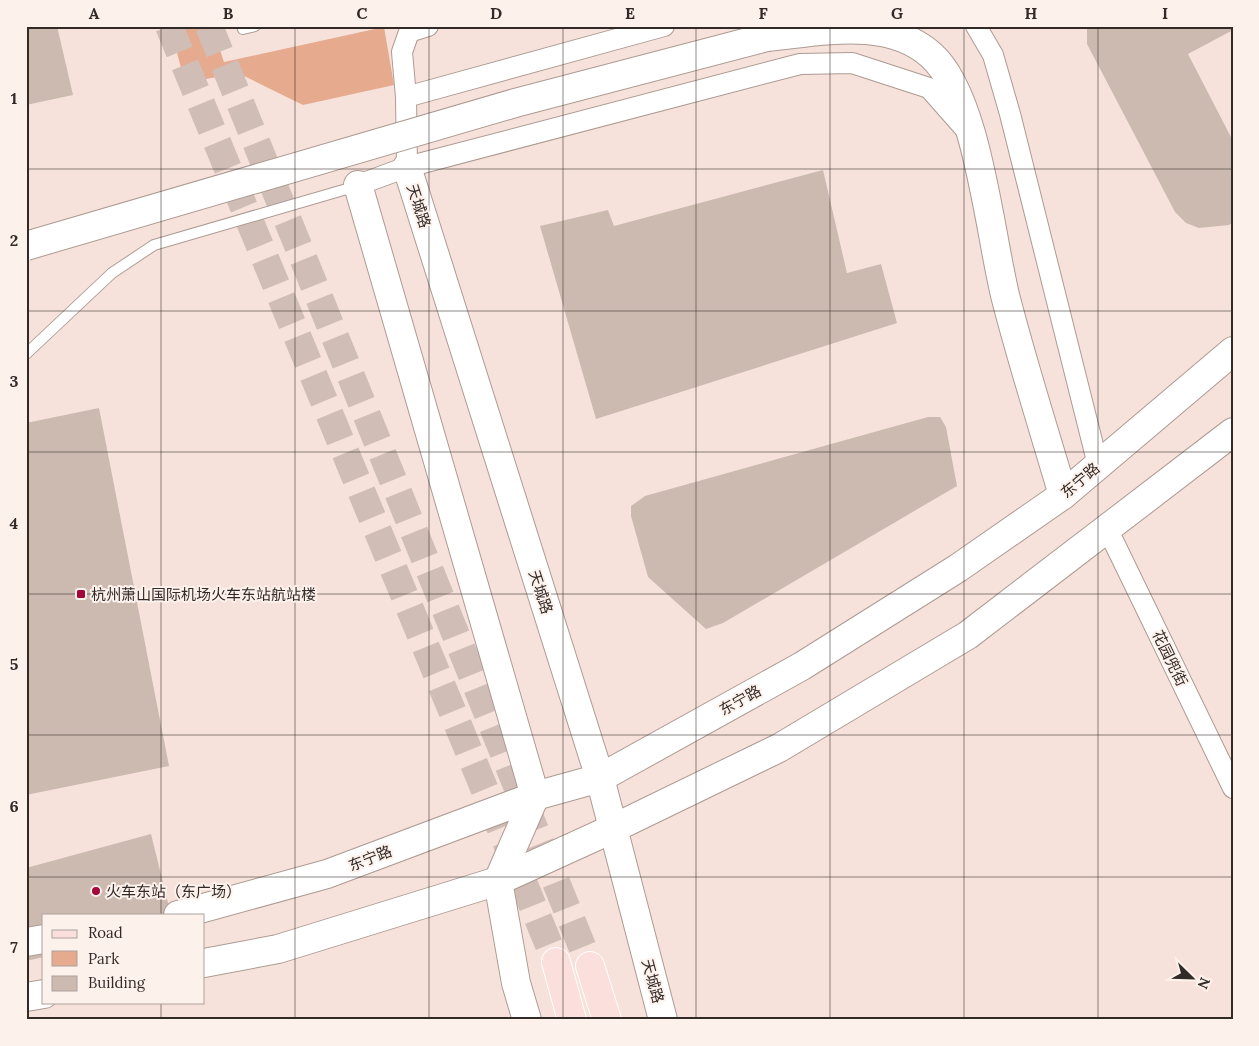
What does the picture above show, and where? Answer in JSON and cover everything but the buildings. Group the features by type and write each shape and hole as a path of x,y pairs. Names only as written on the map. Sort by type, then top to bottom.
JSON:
{"main road":[{"path":"26,246 515,103 767,37 853,29 894,33 931,55 954,83 973,138 1006,298 1064,495"},
{"name":"天城路","path":"407,167 600,778 663,1020"},
{"path":"358,185 535,796 498,881 516,983 527,1020"},
{"name":"东宁路","path":"182,914 327,874 535,796 600,778 802,666 958,568 1064,495 1233,351"},
{"path":"205,963 278,949 498,881 612,829 779,748 968,635 1233,432"},
{"path":"26,942 42,939"},
{"path":"556,962 572,1020"},
{"path":"590,966 607,1020"},
{"path":"26,997 42,994"}],"street":[{"path":"406,96 664,26"},
{"path":"976,26 993,55 1010,114 1098,465"},
{"path":"407,167 406,96 402,52 415,28"},
{"path":"358,185 407,167 800,64 852,63 929,88 973,138"},
{"name":"花园兜街","path":"1107,528 1233,788"}],"lane":[{"path":"242,26 243,29 255,26"},
{"path":"26,354 112,273 154,245 358,185"}],"green space":[{"path":"170,26 212,26 224,62 384,27 394,85 303,105 238,73 185,83"}],"tunnel":[{"path":"169,26 556,962"},
{"path":"209,26 590,966"}],"place":[{"name":"杭州萧山国际机场火车东站航站楼","path":"81,594"},
{"name":"火车东站（东广场）","path":"96,891"}]}
